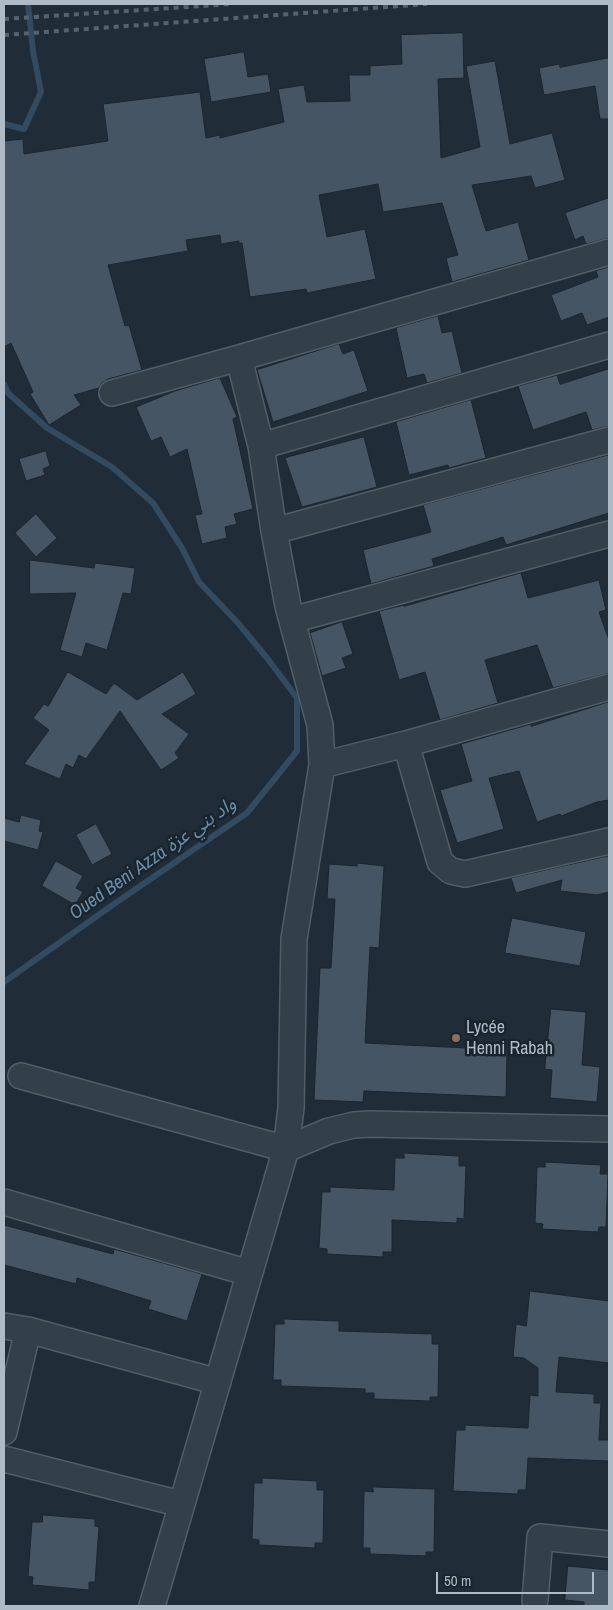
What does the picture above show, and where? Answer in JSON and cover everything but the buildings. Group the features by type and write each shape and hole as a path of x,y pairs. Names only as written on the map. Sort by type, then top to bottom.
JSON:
{"street":[{"path":"112,393 609,252"},
{"path":"261,446 609,345"},
{"path":"152,1606 248,1273 286,1149 291,1108 294,939 322,765 320,725 292,620 274,531 261,446 239,358"},
{"path":"274,531 609,440"},
{"path":"292,620 609,534"},
{"path":"322,765 406,744 609,687"},
{"path":"406,744 440,862 451,871 465,874 609,841"},
{"path":"21,1076 286,1149 329,1131 354,1125 370,1124 609,1129"},
{"path":"4,1202 248,1273"},
{"path":"4,1326 28,1330 218,1382"},
{"path":"4,1432 28,1330"},
{"path":"4,1459 181,1504"},
{"path":"535,1600 540,1537 609,1544"}],"waterway":[{"name":"Oued Beni Azza واد بني عزة","path":"4,124 24,129 41,92 33,51 28,4"},
{"name":"Oued Beni Azza واد بني عزة","path":"4,384 8,393 47,428 112,467 153,503 182,548 199,582 238,623 297,698 297,751 247,813 4,982"}],"railway":[{"path":"4,19 233,4"},
{"path":"4,35 427,4"}],"place":[{"name":"Lycée Henni Rabah","path":"456,1038"}]}
